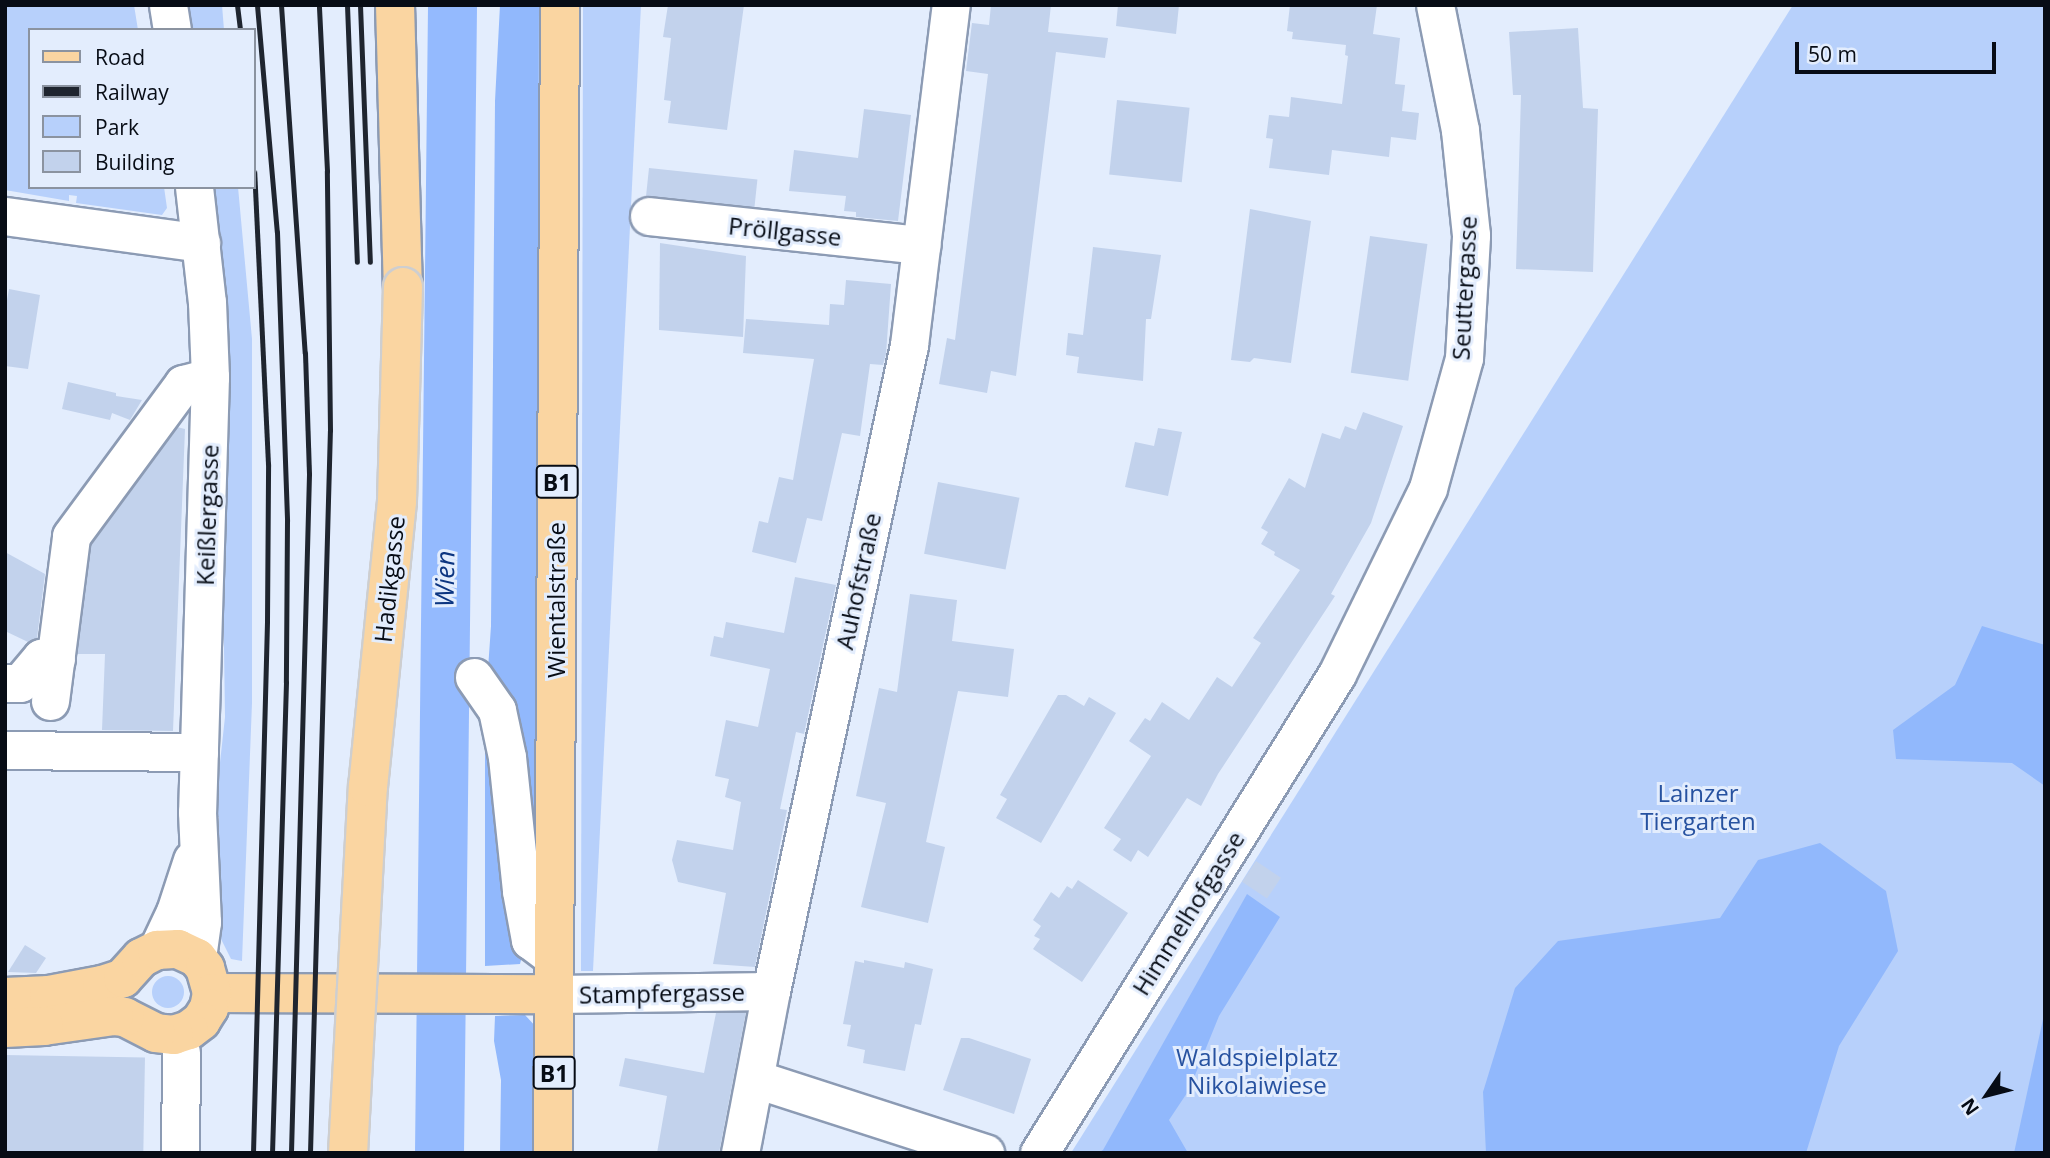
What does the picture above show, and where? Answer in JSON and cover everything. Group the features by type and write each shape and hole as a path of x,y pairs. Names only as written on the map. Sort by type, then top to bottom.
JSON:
{"main road":[{"name":"Hadikgasse","path":"348,1153 368,787 397,500 403,287 396,5"},
{"name":"Wientalstraße","path":"553,1153 544,981 560,5"},
{"path":"5,1027 44,1026 114,1016 140,1024 156,1033 174,1035 201,1021 209,1008 212,993 211,980 197,958 178,949 143,961 102,985 15,1000"},
{"path":"140,1024 129,1009 125,991 143,961"},
{"path":"212,993 377,991 544,981"}],"street":[{"path":"169,5 172,28"},
{"name":"Auhofstraße","path":"740,1153 771,992 909,345 951,5"},
{"name":"Seuttergasse","path":"1337,674 1428,488 1464,358 1470,214 1460,130 1435,5"},
{"name":"Keißlergasse","path":"194,189 201,243 210,377 197,842 202,897 197,958"},
{"path":"5,216 201,243"},
{"name":"Pröllgasse","path":"649,216 921,245"},
{"path":"50,701 71,536 183,384 210,377"},
{"path":"5,683 20,683 41,658 56,659"},
{"name":"Himmelhofgasse","path":"1039,1153 1337,674"},
{"path":"474,677 497,710 507,757 530,940 544,981"},
{"path":"5,750 199,752"},
{"name":"Keißlergasse","path":"143,961 175,912 197,842"},
{"name":"Stampfergasse","path":"544,981 771,992"},
{"path":"180,1153 181,1052"},
{"path":"756,1079 985,1153"}],"green space":[{"path":"5,5 134,5 138,28 28,28 28,189 164,189 167,208 162,215 76,203 77,196 69,195 69,201 5,190"},
{"path":"184,5 222,5 224,28 188,28"},
{"path":"583,5 641,5 593,971 581,971"},
{"name":"Lainzer Tiergarten","path":"1793,5 2045,5 2045,1153 1071,1153"},
{"path":"210,189 238,189 252,339 252,703 242,961 231,959 220,937 215,908 219,817 214,817 225,717 223,581 229,341 226,294"},
{"path":"168,976 180,980 184,992 180,1004 168,1008 156,1004 152,992 156,980"}],"shaded area":[{"path":"500,5 539,5 537,791 532,915 520,964 485,966 485,712 491,626 495,101"},
{"path":"1982,626 2045,645 2045,786 2012,763 1896,759 1893,730 1955,685"},
{"path":"1820,843 1886,891 1898,951 1839,1046 1806,1153 1486,1153 1483,1092 1515,988 1558,941 1720,918 1758,860"},
{"path":"1247,894 1280,917 1219,1016 1189,1090 1169,1120 1188,1153 1098,1153 1103,1150"},
{"path":"2045,1010 2045,1153 2014,1153"},
{"path":"525,1015 537,1028 534,1153 500,1153 501,1080 494,1041 495,1016"}],"building":[{"path":"668,5 744,5 727,130 668,123 671,101 664,100 671,38 663,37"},
{"path":"991,5 1051,5 1048,32 1108,38 1105,58 1056,52 1016,376 991,371 987,393 939,384 947,338 955,340 988,74 966,71 972,23 989,25"},
{"path":"1118,5 1179,5 1176,34 1116,26"},
{"path":"1290,5 1377,5 1373,34 1400,38 1395,84 1405,85 1402,111 1419,113 1416,140 1391,137 1389,157 1332,150 1329,175 1269,168 1273,139 1266,138 1269,115 1289,117 1291,97 1342,104 1348,56 1345,55 1346,45 1292,39 1293,32 1287,31"},
{"path":"1578,28 1583,108 1598,109 1593,272 1516,269 1521,95 1513,95 1509,32"},
{"path":"1117,100 1190,108 1182,182 1109,175"},
{"path":"864,109 911,115 898,221 856,217 856,212 844,211 846,196 789,191 794,150 858,158"},
{"path":"649,168 757,179 754,207 646,196"},
{"path":"1250,209 1311,221 1291,363 1254,358 1250,362 1231,360"},
{"path":"1370,236 1427,244 1408,381 1351,373"},
{"path":"660,243 746,256 743,337 659,330"},
{"path":"1093,247 1161,255 1151,319 1146,319 1143,381 1077,373 1079,357 1066,355 1068,333 1083,335"},
{"path":"846,280 891,284 886,354 883,365 870,364 860,436 842,433 822,521 807,518 796,563 752,552 759,521 768,523 779,477 793,480 814,359 743,353 746,319 829,325 830,304 844,305"},
{"path":"9,289 40,295 28,369 5,366 5,311"},
{"path":"68,382 116,393 116,396 142,400 130,420 112,413 110,420 62,409"},
{"path":"1363,412 1403,426 1371,523 1331,594 1335,596 1218,774 1201,806 1187,798 1148,857 1138,850 1131,862 1113,850 1121,839 1104,828 1151,756 1129,741 1145,718 1150,721 1162,702 1189,720 1217,677 1232,687 1261,643 1253,638 1300,570 1261,544 1268,532 1261,528 1289,478 1305,488 1322,433 1340,439 1345,426 1356,430"},
{"path":"177,427 185,429 173,731 102,730 105,654 77,654 91,544"},
{"path":"1158,428 1182,432 1168,496 1125,487 1135,442 1154,446"},
{"path":"938,482 1019,498 1006,569 924,554"},
{"path":"5,552 45,574 37,638 28,642 5,631"},
{"path":"795,577 836,585 804,734 796,732 780,809 787,810 755,967 713,964 726,893 678,882 672,860 677,840 733,850 741,802 725,797 729,779 715,776 726,720 758,727 770,669 710,656 714,636 723,638 726,622 784,633"},
{"path":"910,594 957,600 952,641 1014,649 1008,697 958,691 926,842 945,847 928,923 861,907 886,803 856,796 879,688 897,692"},
{"path":"1058,695 1066,695 1084,706 1089,697 1116,713 1041,843 996,818 1007,799 1000,795"},
{"path":"1256,861 1281,878 1267,899 1242,882"},
{"path":"1078,880 1128,913 1082,982 1033,949 1040,939 1034,936 1041,926 1033,920 1051,892 1059,898 1067,886 1072,889"},
{"path":"25,945 46,958 36,973 8,972"},
{"path":"864,960 904,968 905,962 933,969 921,1025 915,1024 905,1071 863,1063 865,1050 847,1046 851,1025 843,1024 855,961 864,963"},
{"path":"746,1012 719,1153 657,1153 667,1096 619,1086 625,1058 704,1073 716,1013"},
{"path":"961,1038 969,1038 1031,1059 1014,1114 943,1090"},
{"path":"5,1055 145,1057 143,1153 5,1153"}],"waterway":[{"name":"Wien","path":"439,1153 452,5"}],"railway":[{"path":"237,5 240,28"},
{"path":"257,5 277,232 287,521 286,682 272,1153"},
{"path":"281,5 305,353 309,474 291,1153"},
{"path":"310,1153 330,430 327,171 319,5"},
{"path":"347,5 357,262"},
{"path":"360,5 370,262"},
{"path":"253,1153 267,621 268,464 255,189"}],"park label":[{"name":"Waldspielplatz Nikolaiwiese","path":"1257,1071"}]}
